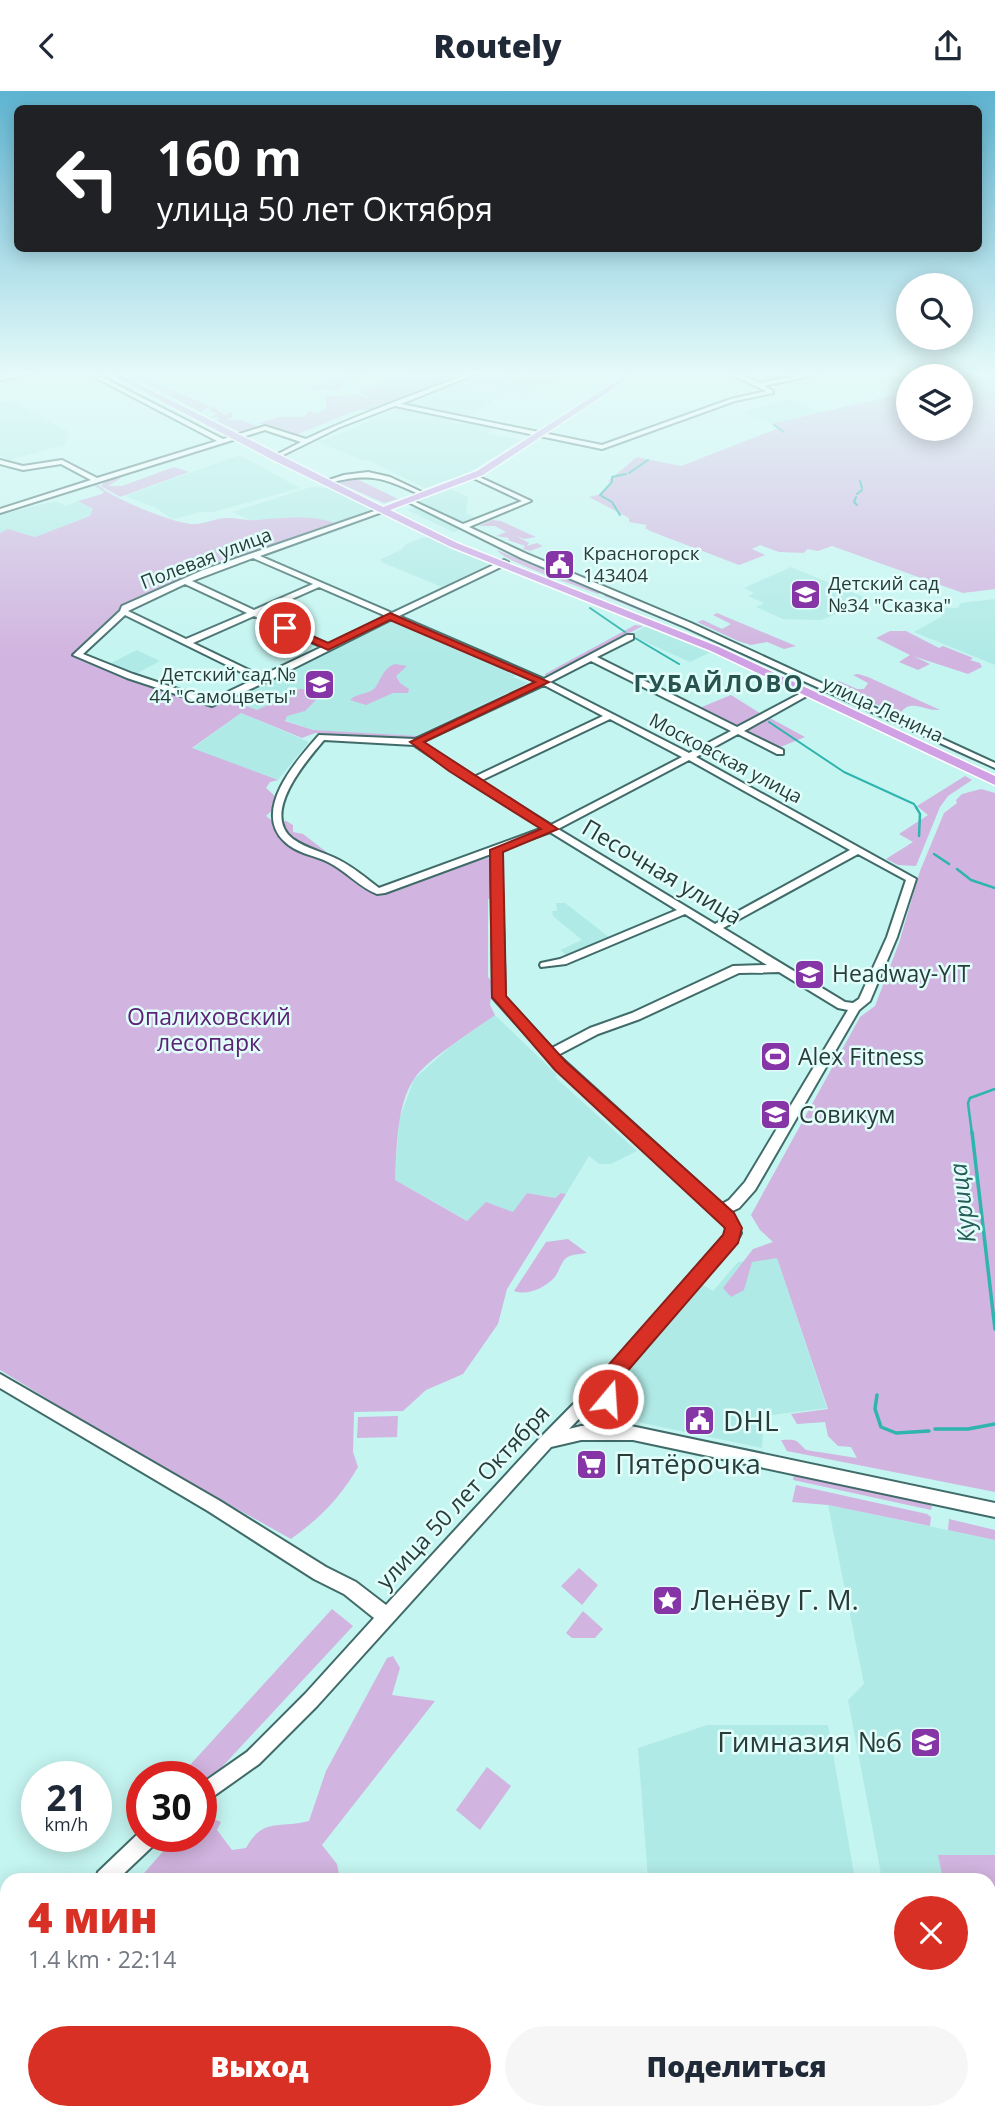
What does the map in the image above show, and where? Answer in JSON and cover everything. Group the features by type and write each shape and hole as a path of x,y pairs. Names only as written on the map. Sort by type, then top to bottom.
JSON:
{"main road":[{"name":"улица Ленина","path":"297,466 502,563 686,637 808,693 990,770"},
{"name":"улица Ленина","path":"298,466 385,509"},
{"path":"385,509 473,476 490,466"},
{"name":"улица Ленина","path":"502,563 597,597 720,647 990,770 995,781"}],"street":[{"path":"5,466 35,468 46,466"},
{"path":"69,466 97,481"},
{"path":"0,511 147,466"},
{"path":"329,481 359,474 377,474 423,494"},
{"path":"463,527 526,504 526,499 473,476"},
{"path":"407,499 565,574 769,662 990,770"},
{"name":"Полевая улица","path":"263,680 212,703 77,655 124,612 125,608 252,555 366,518 385,509"},
{"name":"Московская улица","path":"252,555 544,682 691,757 911,879 892,937 864,1001 855,1007"},
{"path":"124,612 263,680 502,563"},
{"path":"185,581 328,647"},
{"path":"186,643 317,585"},
{"path":"597,597 608,591"},
{"path":"630,637 544,682 416,742 322,737 277,803 275,818 278,827 288,840 335,861 377,891 382,891 551,829 808,693"},
{"path":"590,657 780,751"},
{"path":"473,781 608,716"},
{"name":"Песочная улица","path":"416,742 473,781 684,911 842,1005 855,1007"},
{"name":"улица 50 лет Октября","path":"217,1784 253,1758 277,1735 543,1445 611,1376 732,1238 733,1228 728,1218 550,1054 499,997 496,850"},
{"path":"714,929 857,850"},
{"path":"545,965 562,963 684,911"},
{"path":"550,1054 594,1031 635,1016 737,968 780,968"},
{"path":"724,1209 734,1204 750,1186 855,1007"},
{"path":"611,1376 606,1385 608,1399 626,1432"},
{"path":"0,1380 214,1506 320,1573 350,1588 387,1616"},
{"path":"543,1445 570,1434 626,1432 995,1510"},
{"path":"112,1873 133,1852"}],"shaded area":[{"path":"210,466 259,466 300,488 213,512 200,512 172,519 156,508 125,496"},
{"path":"380,466 480,466 468,473 425,488"},
{"path":"311,487 331,488 377,510 339,525 313,519 250,520 232,512"},
{"path":"446,487 468,497 466,513 483,521 453,532 407,510 421,505 412,500"},
{"path":"55,501 66,506 78,501 94,509 90,516 35,537 8,529 0,533 0,515"},
{"path":"424,537 432,538 489,564 442,587 381,562 381,559 401,550 406,544"},
{"name":"Детский сад №34 \"Сказка\"","path":"791,567 871,600 821,620 783,619 756,607 764,603 748,596 754,593 744,588"},
{"path":"995,599 995,665 914,632 941,617 943,608 958,608 961,603"},
{"name":"Детский сад № 44 \"Самоцветы\"","path":"391,620 516,675 513,677 528,683 413,737 313,730 231,701"},
{"path":"650,624 711,652 690,662 630,635"},
{"path":"137,650 160,661 134,675 109,664"},
{"path":"241,713 309,742 278,780 192,749"},
{"path":"556,903 565,903 609,937 566,955 560,950 582,940 553,916 552,911 557,911"},
{"path":"495,1015 557,1075 555,1077 637,1151 611,1164 599,1164 589,1156 566,1194 561,1193 555,1198 527,1193 514,1212 468,1221 395,1180 399,1120 414,1079 450,1047"},
{"path":"777,1258 827,1408 764,1416 762,1448 642,1423 626,1412 619,1403 616,1381 700,1283 713,1291 738,1262"},
{"name":"Гимназия №6","path":"828,1505 995,1540 995,1873 881,1873 848,1700 864,1684"},
{"path":"707,1725 828,1725 854,1873 648,1873 638,1748"}],"green space":[{"path":"627,466 995,466 995,589 963,593 832,546 818,551 807,549 804,553 779,552 760,545 752,549 765,555 739,565 650,531 645,528 647,525 629,522 629,518 589,497 601,494 612,484 608,481"},
{"path":"174,467 189,472 120,497 101,486 105,481 117,477 121,478 108,486 122,486"},
{"path":"347,479 359,480 398,499 384,503 339,483"},
{"name":"Опалиховский лесопарк","path":"98,485 130,504 187,523 196,524 227,518 299,518 320,519 339,525 236,558 119,607 124,612 77,654 212,703 225,698 257,710 290,695 295,689 306,689 318,698 305,711 287,716 285,721 313,730 417,736 418,739 411,740 315,733 302,738 241,713 192,748 278,780 270,782 266,788 277,798 275,808 266,816 274,822 286,821 293,825 293,832 303,834 377,891 491,857 488,977 493,983 490,1005 495,1015 440,1054 414,1079 401,1114 395,1180 467,1221 486,1202 513,1212 527,1193 555,1198 561,1193 566,1194 507,1289 498,1324 463,1374 426,1390 403,1411 354,1412 353,1452 358,1467 329,1507 291,1539 128,1448 0,1370 0,533 8,529 35,537 90,516 93,509 78,501 102,494 104,492 95,486"},
{"path":"492,520 501,521 536,537 524,539 516,536 529,543 527,546 537,543 543,546 530,551 523,549 525,546 508,540 509,538 496,536 506,532 495,526 479,526"},
{"path":"497,550 528,563 532,561 602,592 598,594 544,574 513,561"},
{"path":"606,594 645,608 969,756 974,761 691,631 604,596"},
{"path":"717,613 796,646 784,649 767,642 751,645 697,622 703,620 722,629 731,624 713,615"},
{"path":"635,625 643,626 545,676 545,674"},
{"path":"890,631 906,631 939,648 943,646 973,658 970,660 980,663 982,667 968,674 913,656 930,664 918,670 899,662 910,655 876,638"},
{"path":"395,664 407,666 396,676 400,683 409,689 408,693 393,693 366,705 350,700 375,688 385,671"},
{"path":"858,674 940,710 912,706 899,715 833,684 839,681 857,689 864,689 868,683 853,675"},
{"path":"731,695 763,715 738,728 697,709"},
{"path":"770,718 805,737 778,748 745,732"},
{"path":"965,776 972,780 948,796 940,807 916,866 898,865 886,859 913,842 899,834 928,815 917,806"},
{"path":"981,789 995,793 995,1492 787,1451 781,1440 796,1441 806,1450 857,1458 851,1447 838,1446 828,1436 825,1422 797,1424 791,1414 828,1409 777,1258 752,1262 744,1290 731,1297 723,1288 753,1249 773,1242 760,1230 751,1215 860,1017 875,1006 899,943 920,871 944,813 957,803 956,800 962,794"},
{"path":"568,1239 587,1253 567,1258 554,1278 541,1288 530,1292 514,1291 546,1242"},
{"path":"398,1416 397,1437 357,1438 358,1417"},
{"path":"794,1473 929,1502 932,1507 931,1510 793,1480"},
{"path":"796,1485 927,1514 931,1517 930,1526 828,1505 792,1502"},
{"path":"949,1519 995,1530 995,1540 948,1530"},
{"path":"579,1568 598,1585 582,1605 561,1586"},
{"path":"332,1609 353,1626 221,1768 217,1771 217,1761 194,1761"},
{"path":"583,1611 603,1629 595,1638 572,1638 566,1633"},
{"path":"393,1656 400,1668 392,1695 435,1701 322,1845 337,1864 339,1873 144,1873 163,1852 217,1852 217,1830 232,1850 246,1848 252,1838 265,1828 309,1821 326,1771 387,1658"},
{"path":"487,1767 511,1786 480,1830 456,1810"},
{"path":"938,1855 995,1855 995,1873 942,1873"}],"waterway":[{"name":"Курица","path":"629,473 640,466"},
{"name":"Курица","path":"620,515 612,502 600,495 612,482 612,477 626,474"},
{"path":"860,481 862,488"},
{"path":"857,494 862,490"},
{"path":"856,497 854,502 857,505"},
{"name":"Курица","path":"590,608 625,632"},
{"name":"Курица","path":"635,638 679,664"},
{"name":"Курица","path":"769,722 844,772 914,804 917,809"},
{"name":"Курица","path":"916,807 920,814 919,836"},
{"name":"Курица","path":"934,854 949,864"},
{"name":"Курица","path":"957,869 971,880 995,888"},
{"name":"Курица","path":"972,1134 968,1103 970,1098 995,1089"},
{"name":"Курица","path":"972,1132 995,1329"},
{"path":"877,1395 875,1409 881,1427 896,1433 929,1431"},
{"path":"935,1429 968,1429 995,1424"}],"place":[{"name":"Красногорск 143404","path":"560,564"},
{"name":"Детский сад №34 \"Сказка\"","path":"805,594"},
{"name":"Детский сад № 44 \"Самоцветы\"","path":"319,685"},
{"name":"Headway-YIT","path":"809,974"},
{"name":"Alex Fitness","path":"775,1057"},
{"name":"Совикум","path":"776,1115"},
{"name":"DHL","path":"700,1421"},
{"name":"Пятёрочка","path":"592,1464"},
{"name":"Ленёву Г. М.","path":"668,1600"},
{"name":"Гимназия №6","path":"925,1742"}],"district":[{"name":"ГУБАЙЛОВО","path":"719,684"}],"route":[{"path":"285,628 328,647 390,616 544,682 416,742 454,769 551,829 496,850 499,997 561,1066 728,1218 734,1233 611,1376 606,1385 608,1399"}]}
